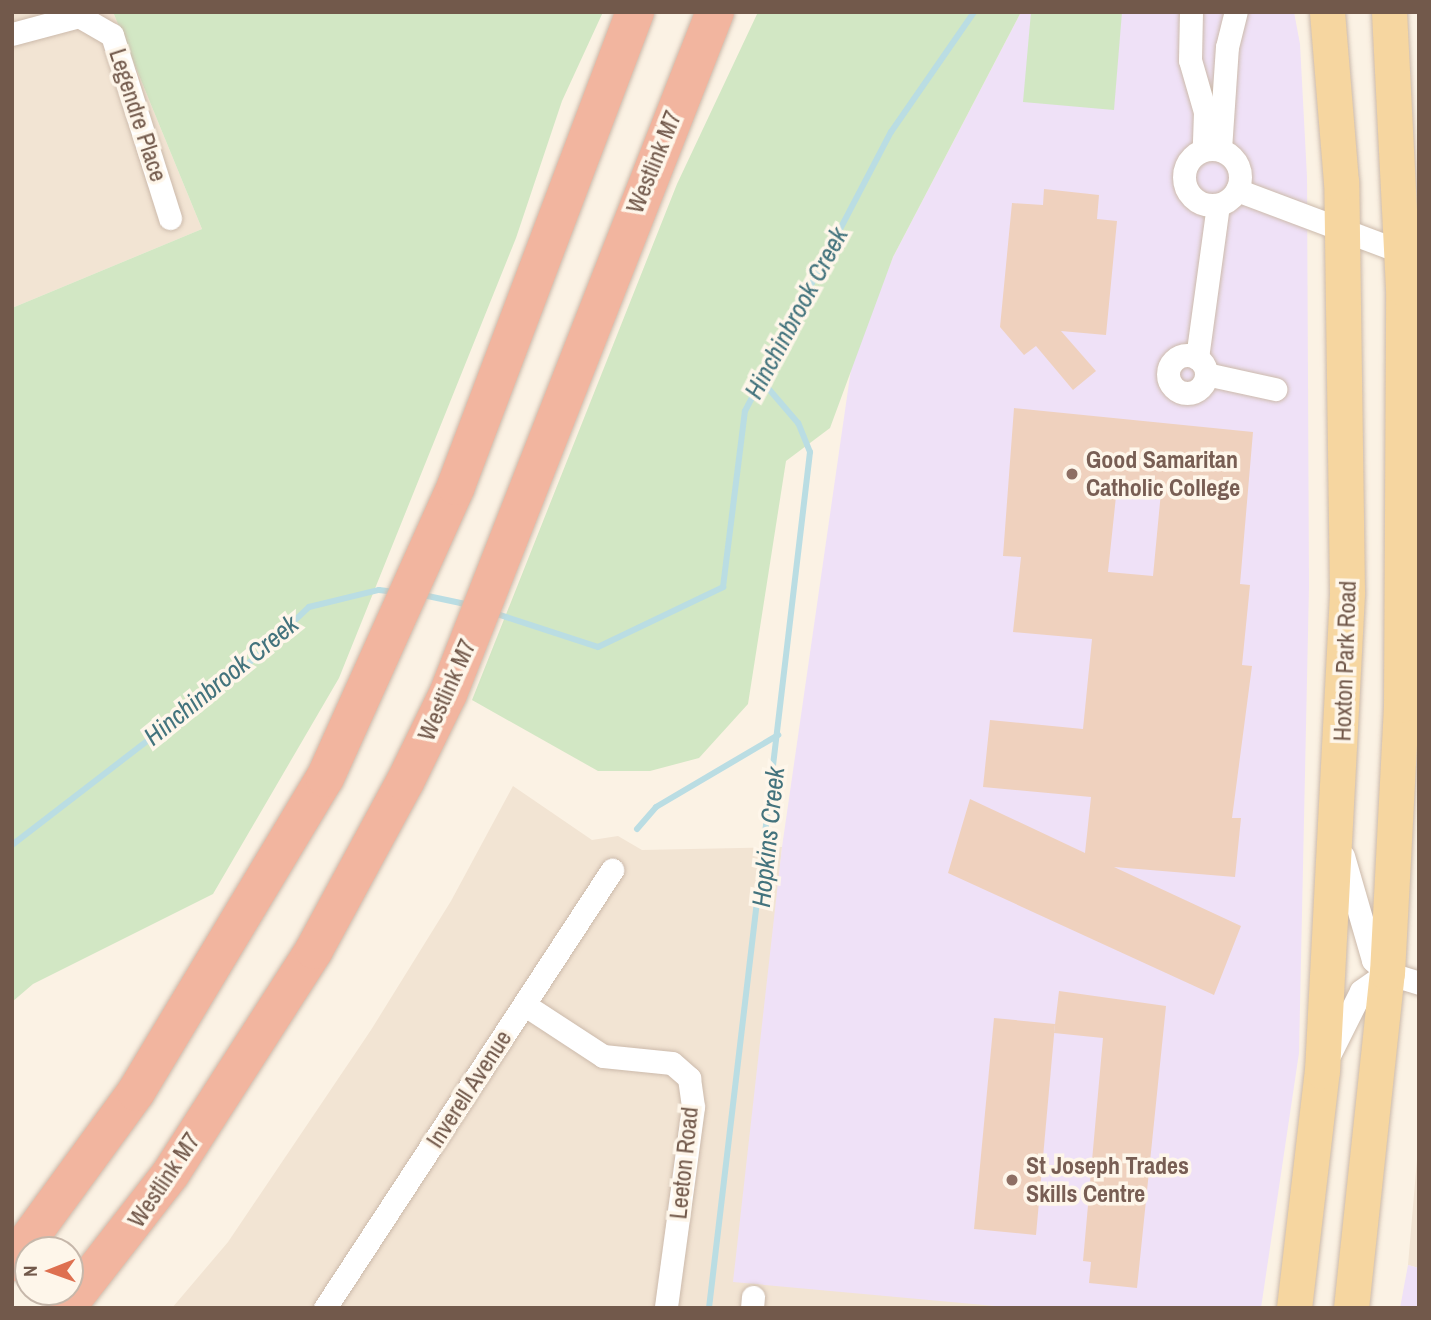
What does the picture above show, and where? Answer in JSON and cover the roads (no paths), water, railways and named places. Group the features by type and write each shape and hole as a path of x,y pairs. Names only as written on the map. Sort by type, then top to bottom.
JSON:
{"highway":[{"path":"32,1236 136,1092 326,778 456,486 635,12"},
{"name":"Westlink M7","path":"66,1308 120,1244 314,950 405,782 447,694 715,12"},
{"path":"75,1308 120,1244"}],"main road":[{"name":"Hoxton Park Road","path":"1294,1308 1322,1071 1338,830 1348,592 1342,229 1327,12"},
{"path":"1352,1308 1403,978 1401,691 1410,255 1389,12"}],"street":[{"path":"1191,12 1190,60 1212,149 1240,170 1237,190 1218,205 1202,366 1275,389"},
{"path":"1212,149 1227,47 1236,12"},
{"name":"Legendre Place","path":"12,34 79,16 112,35 170,218"},
{"path":"1212,149 1193,155 1183,178 1194,200 1218,205"},
{"path":"1237,190 1410,255"},
{"path":"1338,830 1364,943 1403,978"},
{"name":"Inverell Avenue","path":"325,1308 612,870"},
{"path":"1322,1071 1360,991 1403,978"},
{"name":"Leeton Road","path":"525,1004 603,1056 672,1063 689,1078 693,1107 666,1308"}],"waterway":[{"name":"Hinchinbrook Creek","path":"494,613 598,647 723,587 745,411 891,132 974,12"},
{"name":"Hopkins Creek","path":"709,1308 810,452 798,423 761,380"},
{"name":"Hinchinbrook Creek","path":"12,845 256,657 309,607 379,590 395,592"},
{"name":"Hinchinbrook Creek","path":"423,595 470,605"},
{"path":"637,829 656,807 778,735"}],"place":[{"name":"Good Samaritan Catholic College","path":"1072,474"},
{"name":"St Joseph Trades Skills Centre","path":"1012,1180"}]}
